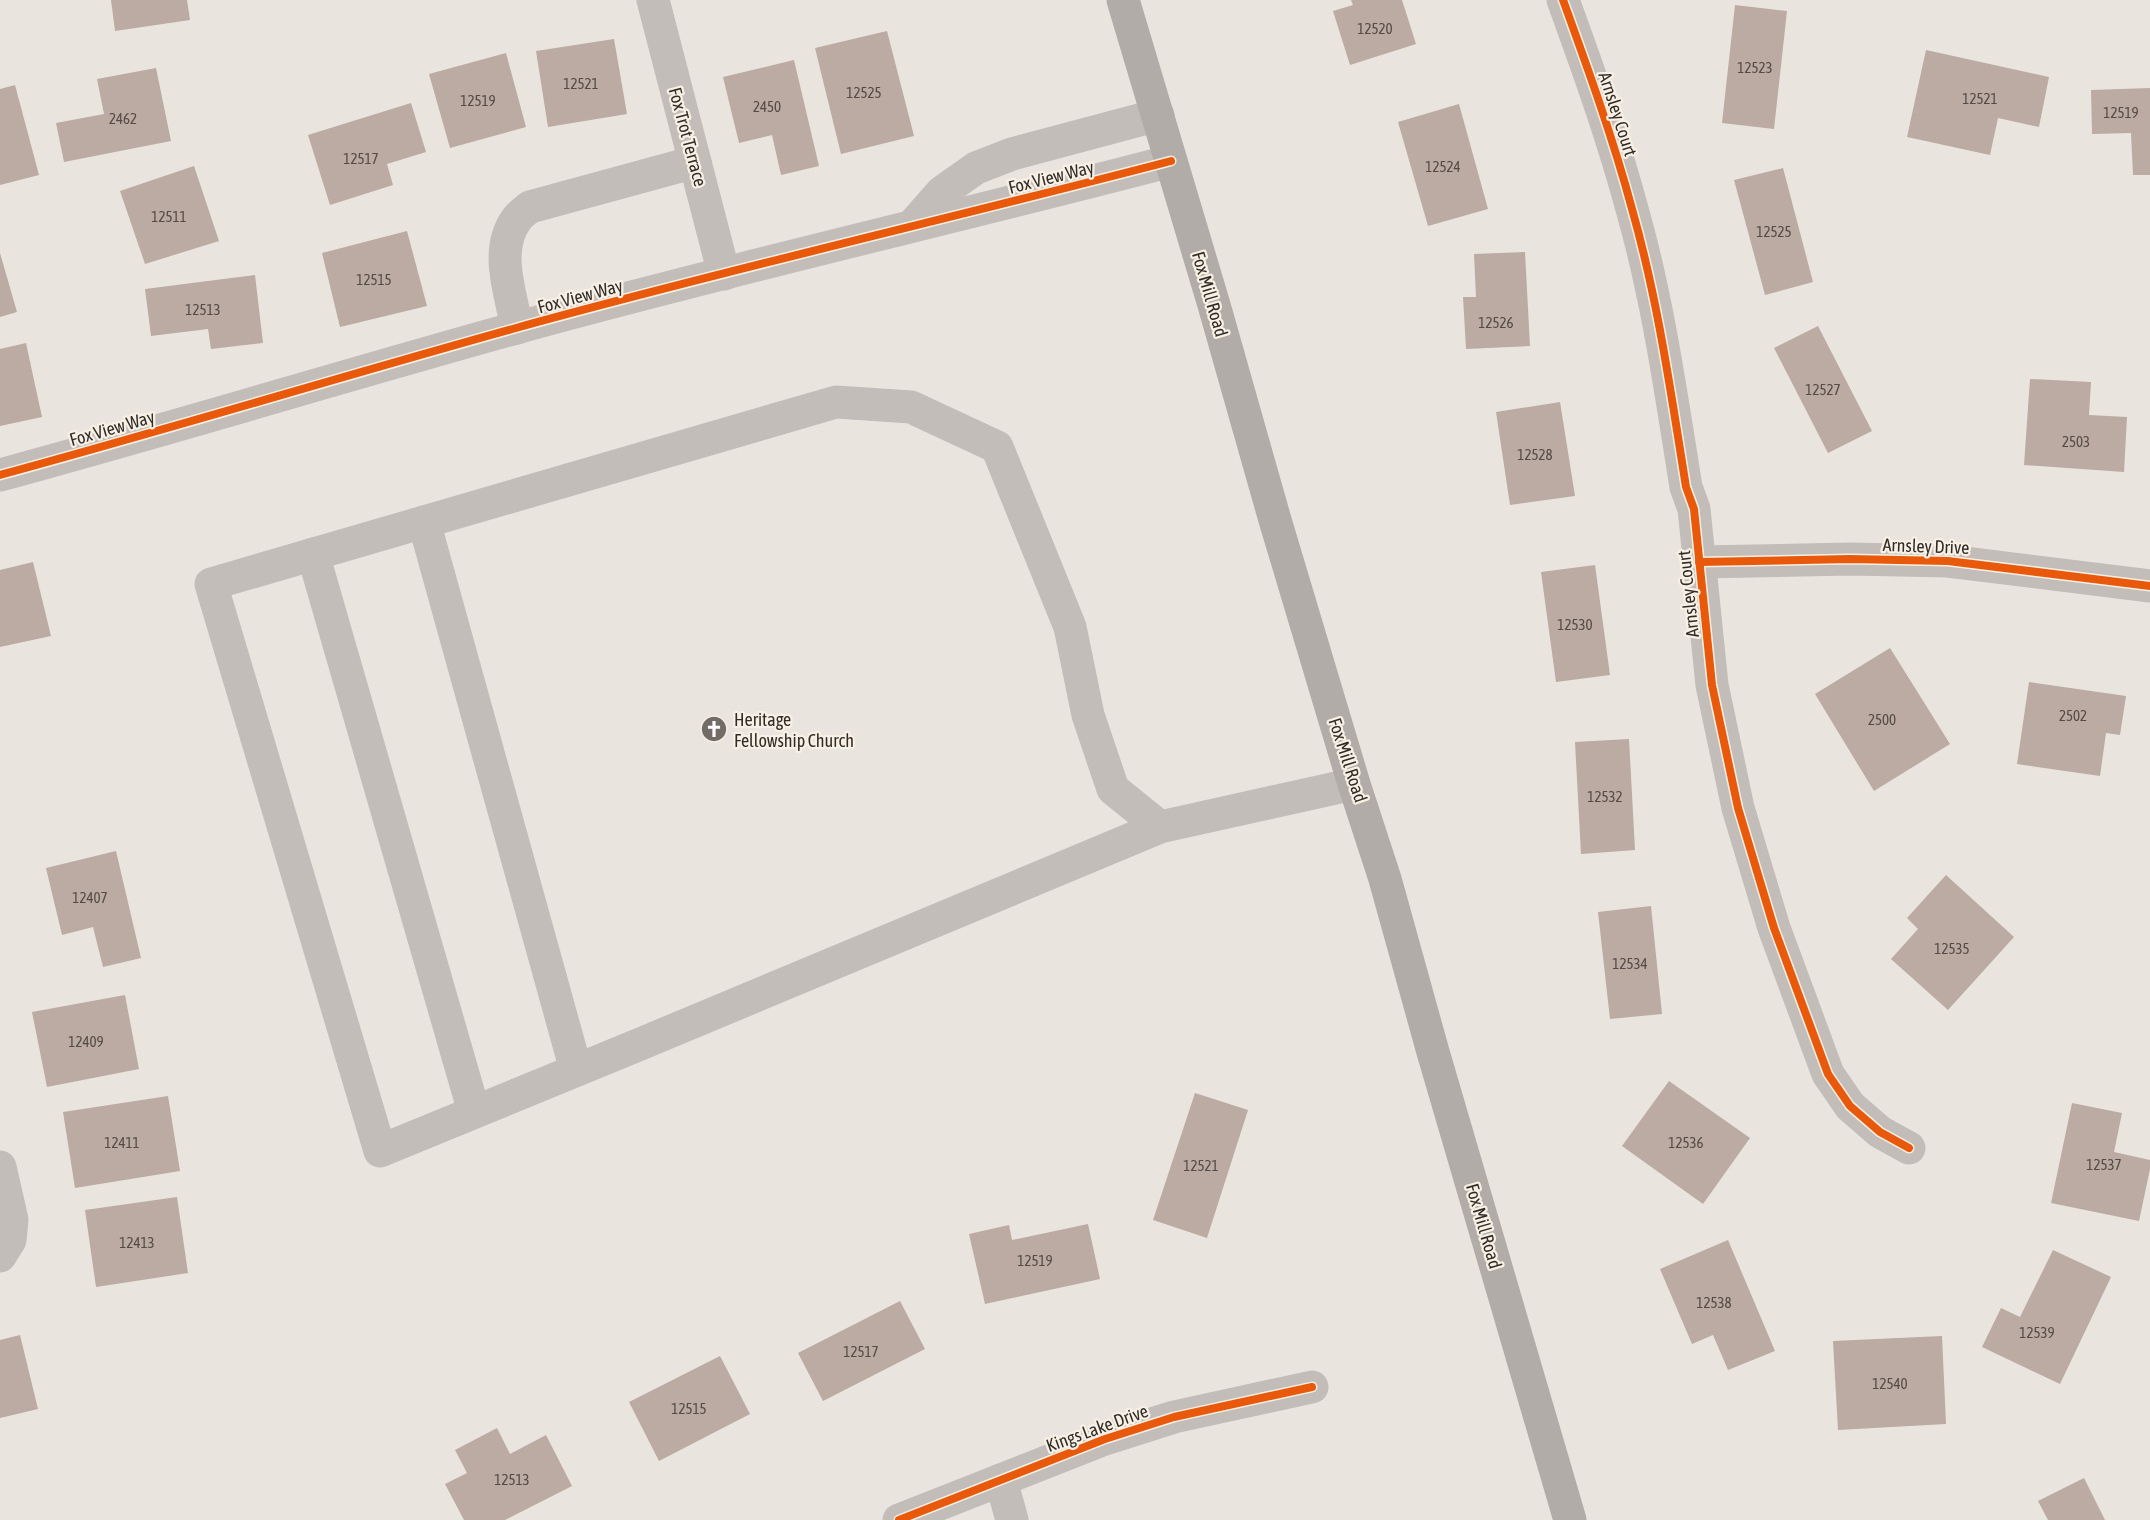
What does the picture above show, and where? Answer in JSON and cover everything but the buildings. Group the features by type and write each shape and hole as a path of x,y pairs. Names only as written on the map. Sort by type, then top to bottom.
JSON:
{"main road":[{"name":"Fox Mill Road","path":"1123,0 1275,520 1354,784 1386,879 1432,1052 1570,1520"}],"street":[{"name":"Fox Trot Terrace","path":"652,0 724,274"},
{"name":"Arnsley Court","path":"1563,0 1600,102 1633,210 1664,348 1686,487 1694,509 1712,685 1738,808 1774,928 1828,1074 1850,1106 1880,1132 1909,1148"},
{"name":"Fox View Way","path":"913,225 942,192 976,168 1012,154 1158,115"},
{"name":"Fox View Way","path":"0,475 517,328 913,225 1171,161"},
{"name":"Fox View Way","path":"517,328 504,256 507,237 516,219 530,207 695,162"},
{"path":"1160,826 1113,789 1088,715 1070,627 997,447 911,406 836,402 211,584 380,1151 1160,826 1354,784"},
{"path":"424,522 576,1070"},
{"path":"313,554 474,1112"},
{"name":"Arnsley Drive","path":"1699,562 1850,559 1948,561 2150,586"},
{"path":"0,1167 12,1220 10,1240 0,1256"},
{"name":"Kings Lake Drive","path":"899,1520 1105,1438 1174,1418 1312,1387"},
{"path":"1001,1480 1012,1520"}],"cycle path":[{"path":"1563,0 1617,156 1649,278 1686,487 1694,509 1712,685 1738,808 1774,928 1828,1074 1850,1106 1880,1132 1909,1148"},
{"path":"0,475 598,306 1171,161"},
{"path":"1699,562 1850,559 1948,561 2150,586"},
{"path":"899,1520 1105,1439 1174,1417 1312,1387"}],"place":[{"name":"Heritage Fellowship Church","path":"714,729"}]}
